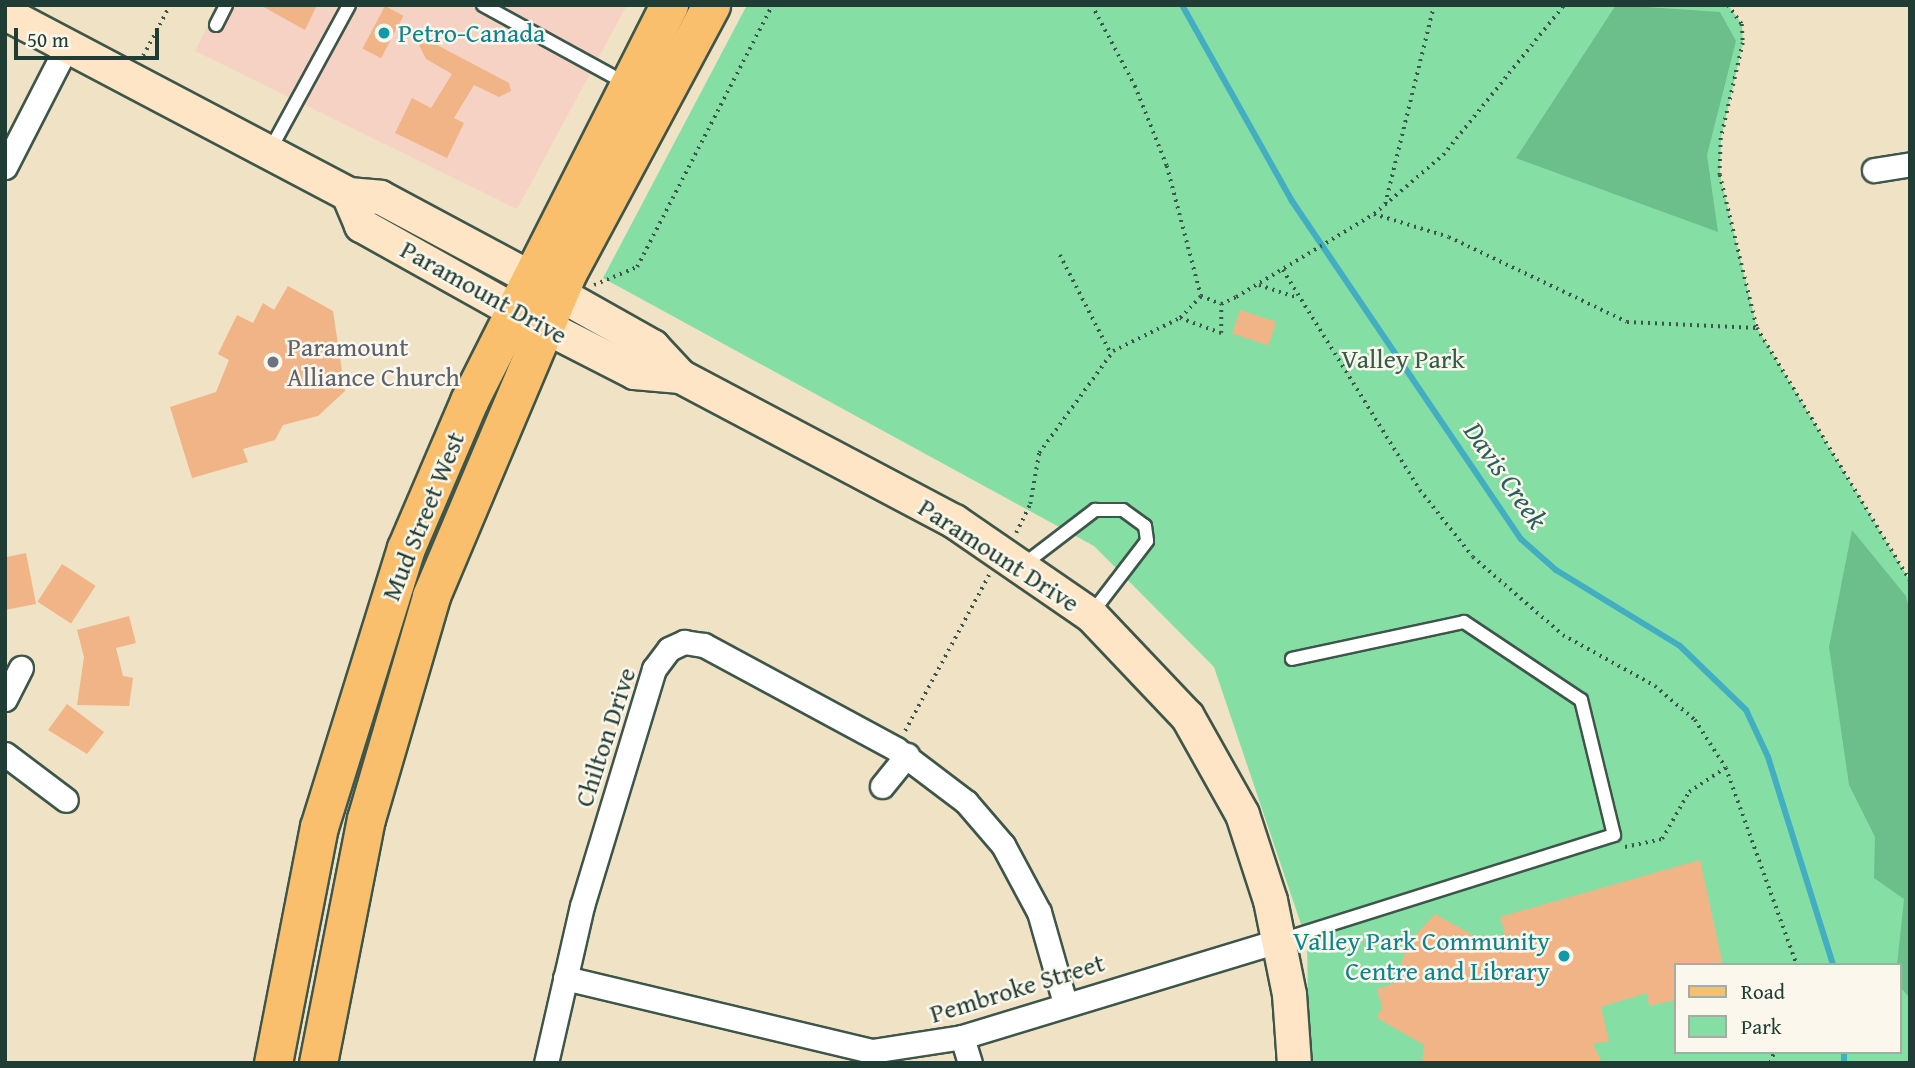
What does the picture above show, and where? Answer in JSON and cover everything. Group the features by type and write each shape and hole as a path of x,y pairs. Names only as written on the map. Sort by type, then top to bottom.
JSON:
{"main road":[{"name":"Mud Street West","path":"318,1063 338,943 403,676 537,302 628,85 670,5"},
{"name":"Mud Street West","path":"273,1063 319,827 349,718 406,548 537,302 711,5"},
{"name":"Paramount Drive","path":"5,13 348,194 380,197 537,302 634,372 680,376 1014,559 1091,615 1187,716 1241,814 1278,941 1294,1063"}],"street":[{"path":"5,167 67,46"},
{"path":"1874,170 1910,164"},
{"name":"Chilton Drive","path":"546,1063 565,978 654,669 669,649 684,642 704,645 901,752 966,802 1003,845 1039,912 1065,1003"},
{"path":"5,699 20,668"},
{"path":"881,786 901,752"},
{"path":"5,754 66,800"},
{"name":"Pembroke Street","path":"565,978 872,1051 962,1037 1065,1003 1278,941"},
{"path":"962,1037 970,1063"}],"lane":[{"path":"216,25 226,5"},
{"path":"269,152 349,5"},
{"path":"483,5 628,85"},
{"path":"1014,559 1095,510 1123,510 1145,526 1147,541 1091,615"},
{"path":"1278,941 1614,835 1581,700 1464,622 1292,659"}],"path":[{"path":"129,79 170,5"},
{"path":"537,302 637,267 772,5"},
{"path":"1091,5 1135,86 1167,166 1200,296"},
{"path":"1385,206 1434,5"},
{"path":"1200,296 1221,304 1374,215 1443,155 1564,5"},
{"path":"1728,5 1742,24 1743,43 1721,138 1720,175 1758,328 1910,581"},
{"path":"1374,215 1449,237 1627,321 1758,328"},
{"path":"1060,256 1111,354"},
{"path":"1283,270 1420,490 1473,557 1563,635 1655,686 1695,720 1726,768 1796,963"},
{"path":"1257,285 1300,298"},
{"path":"901,752 1014,559 1030,504 1039,453 1111,354 1180,318 1200,296"},
{"path":"1180,318 1221,333 1221,304"},
{"path":"1616,849 1662,839 1689,792 1726,768"}],"shaded area":[{"path":"218,5 627,5 517,209 195,51"}],"green space":[{"name":"Valley Park","path":"747,5 1728,5 1742,24 1743,43 1721,138 1720,175 1757,328 1910,581 1910,1063 1309,1063 1307,942 1214,667 1094,546 603,278"},
{"path":"1616,5 1720,12 1736,41 1707,155 1718,232 1516,158"},
{"path":"1852,530 1906,596 1910,613 1910,998 1901,988 1901,963 1897,963 1904,899 1874,878 1875,837 1849,785 1829,647"}],"building":[{"path":"260,5 317,5 305,30"},
{"name":"Petro-Canada","path":"385,6 404,16 381,58 362,48"},
{"path":"418,43 437,45 509,83 511,91 499,97 474,85 454,118 464,123 447,158 395,133 412,98 431,108 452,74 426,59"},
{"path":"288,286 333,311 345,391 318,416 283,425 275,440 243,449 248,462 192,478 170,407 216,392 229,360 218,354 237,315 253,323 263,303 274,310"},
{"path":"1240,310 1276,322 1268,346 1232,334"},
{"path":"26,553 36,604 5,610 7,557"},
{"path":"62,564 96,586 71,624 37,602"},
{"path":"129,616 136,643 116,648 123,676 133,678 129,706 77,705 84,657 77,630"},
{"path":"67,704 104,732 87,754 48,730"},
{"name":"Valley Park Community Centre and Library","path":"1700,860 1723,963 1674,963 1674,1000 1649,1006 1647,993 1601,1007 1609,1041 1593,1044 1602,1063 1422,1063 1424,1045 1377,1018 1382,1007 1377,989 1395,983 1408,943 1435,914 1478,938 1505,935 1500,917"}],"waterway":[{"name":"Davis Creek","path":"1182,5 1292,201 1521,539 1556,570 1680,646 1746,710 1768,757 1832,963"},
{"name":"Davis Creek","path":"1844,1054 1844,1063"}],"place":[{"name":"Petro-Canada","path":"384,33"},
{"name":"Paramount Alliance Church","path":"273,362"},
{"name":"Valley Park Community Centre and Library","path":"1564,956"}]}
